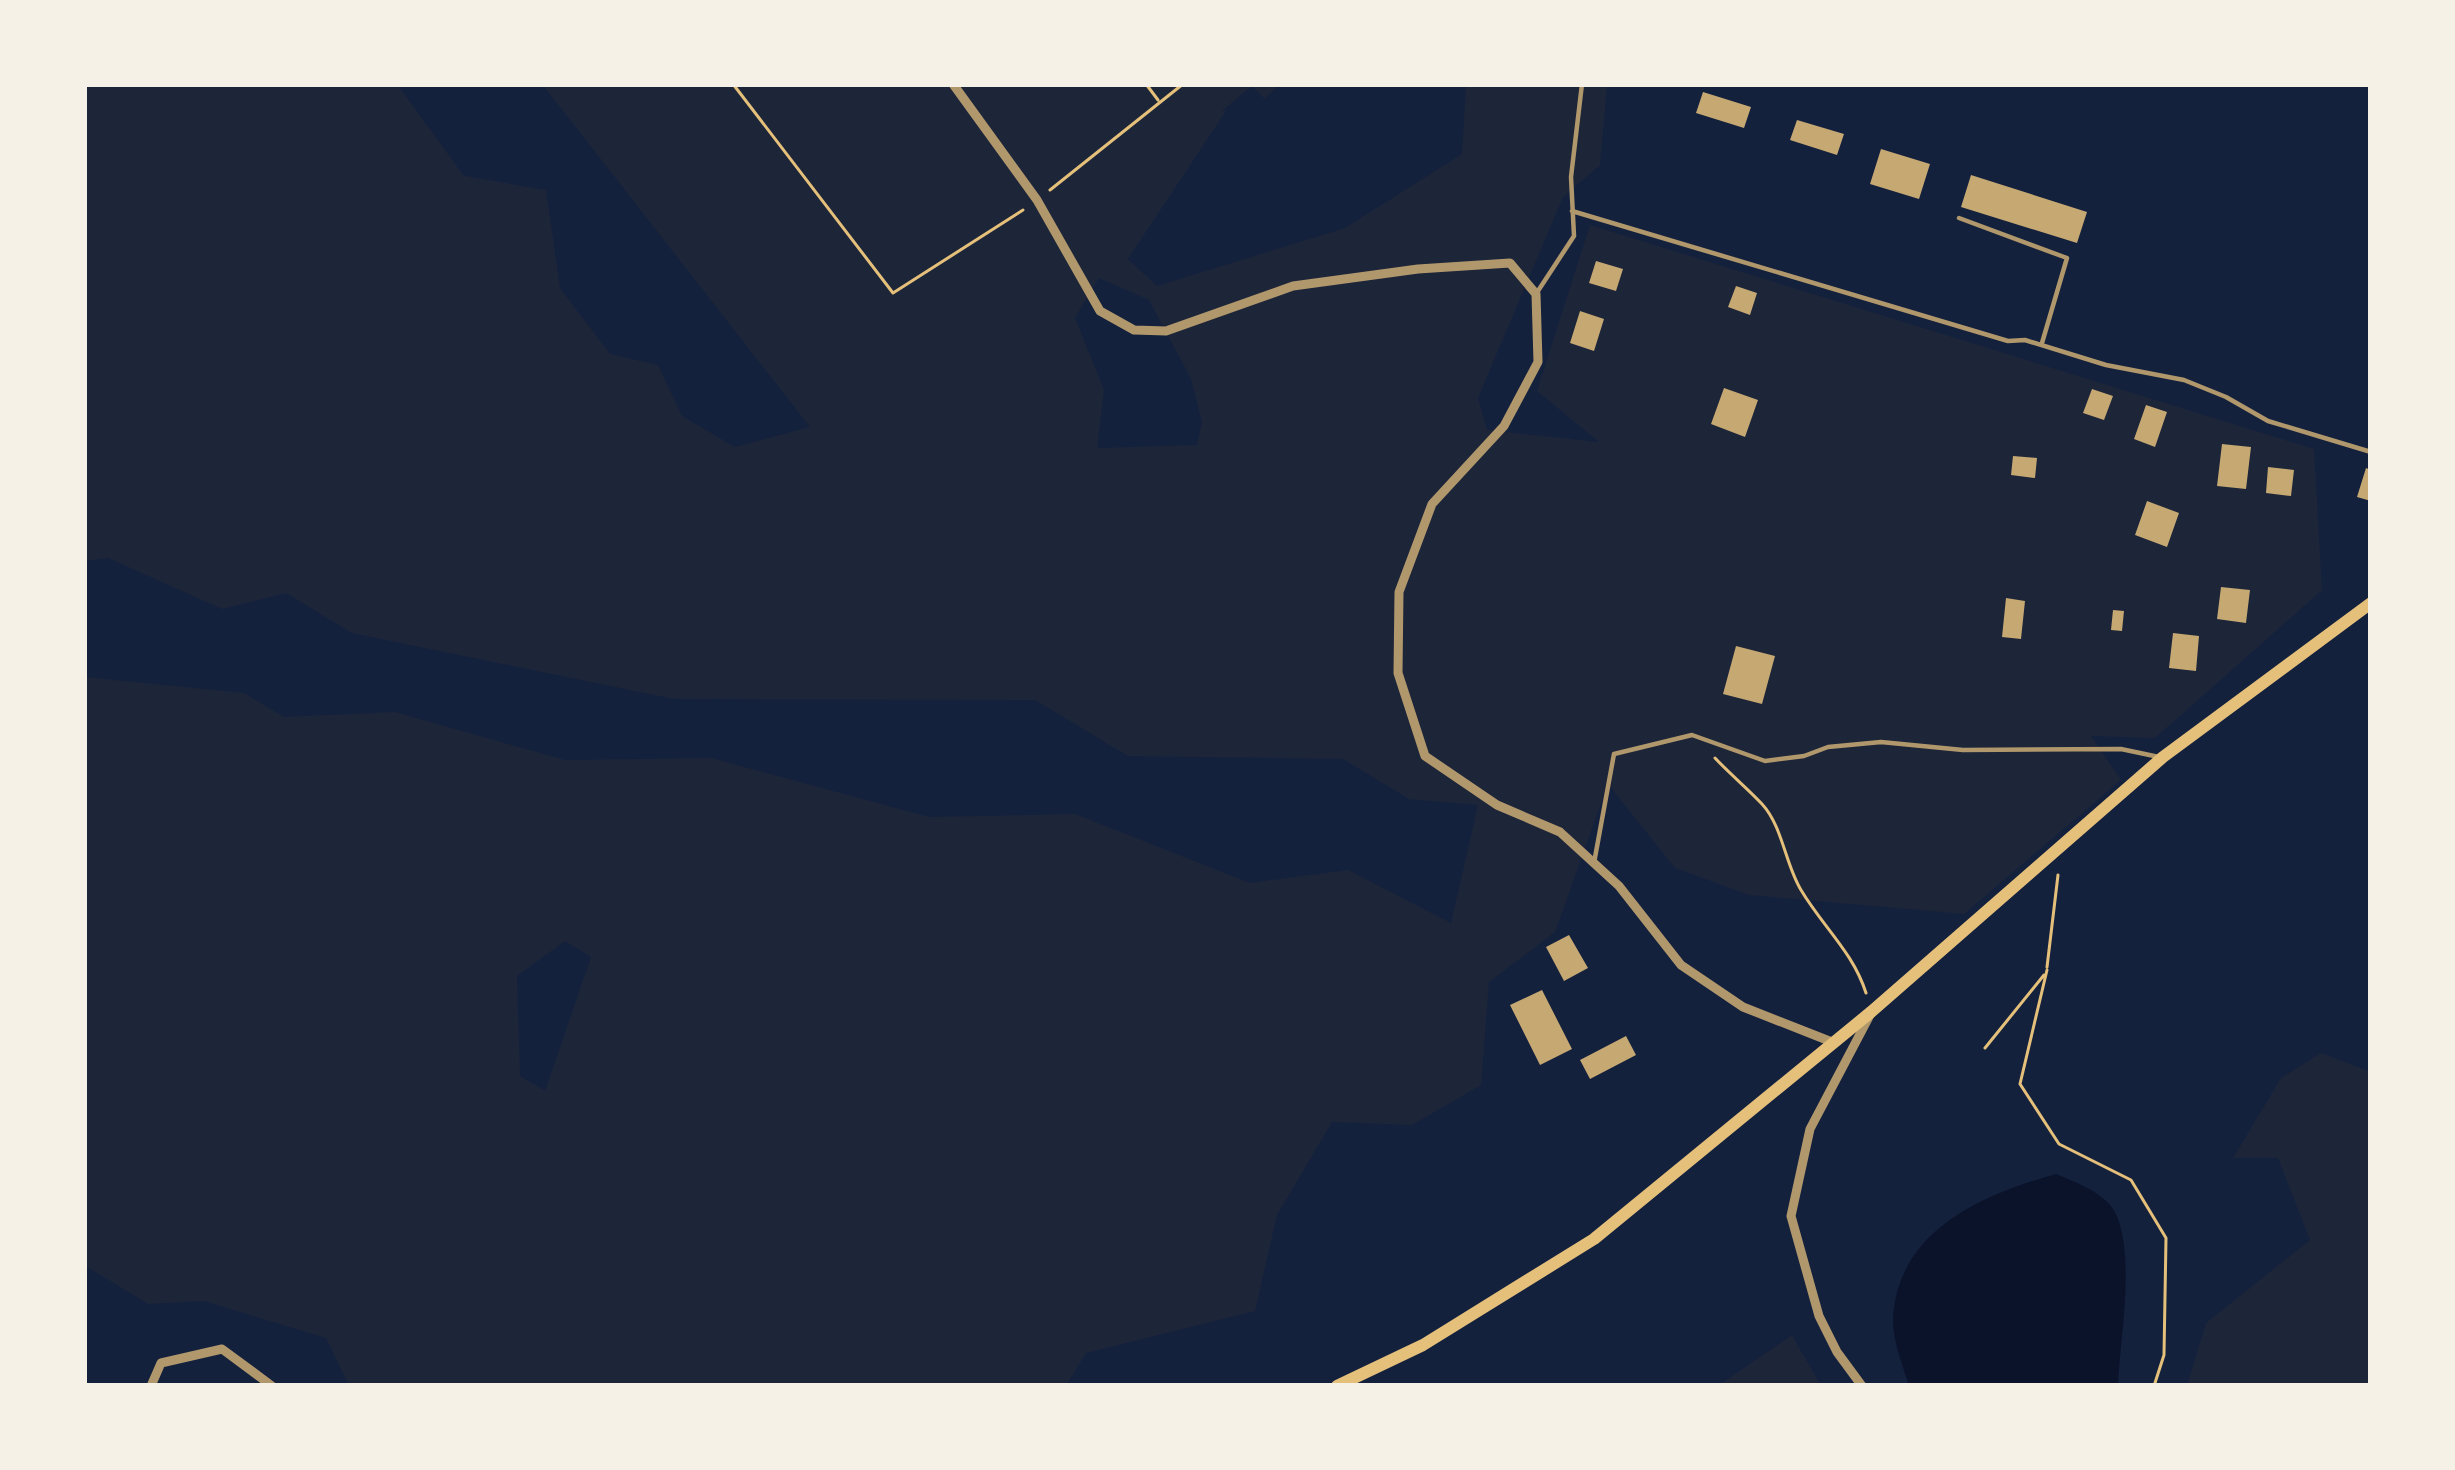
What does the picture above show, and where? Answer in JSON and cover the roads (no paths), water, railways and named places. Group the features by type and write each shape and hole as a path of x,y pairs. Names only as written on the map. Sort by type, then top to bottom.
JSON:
{"main road":[{"path":"1337,1386 1423,1345 1594,1239 1871,1012 2163,758 2371,603"}],"street":[{"path":"953,84 1037,200 1100,311 1134,330 1166,331 1293,286 1418,269 1510,263 1536,294 1538,362 1504,426 1432,504 1399,592 1397,673 1424,756 1497,805 1560,832 1619,886 1681,965 1743,1006 1832,1042"},
{"path":"1862,1386 1819,1316 1791,1216 1810,1130 1871,1012"},
{"path":"152,1386 161,1363 222,1349 272,1386"}],"lane":[{"path":"1536,294 1574,236 1570,177 1582,84"},
{"path":"1572,211 2008,341 2025,340 2106,365 2184,380 2268,422 2371,452"},
{"path":"1959,218 2067,258 2042,345"},
{"path":"1594,862 1614,754 1692,735 1765,761 1804,756 1828,746 1881,742 1963,750 2121,749 2163,758"}]}
